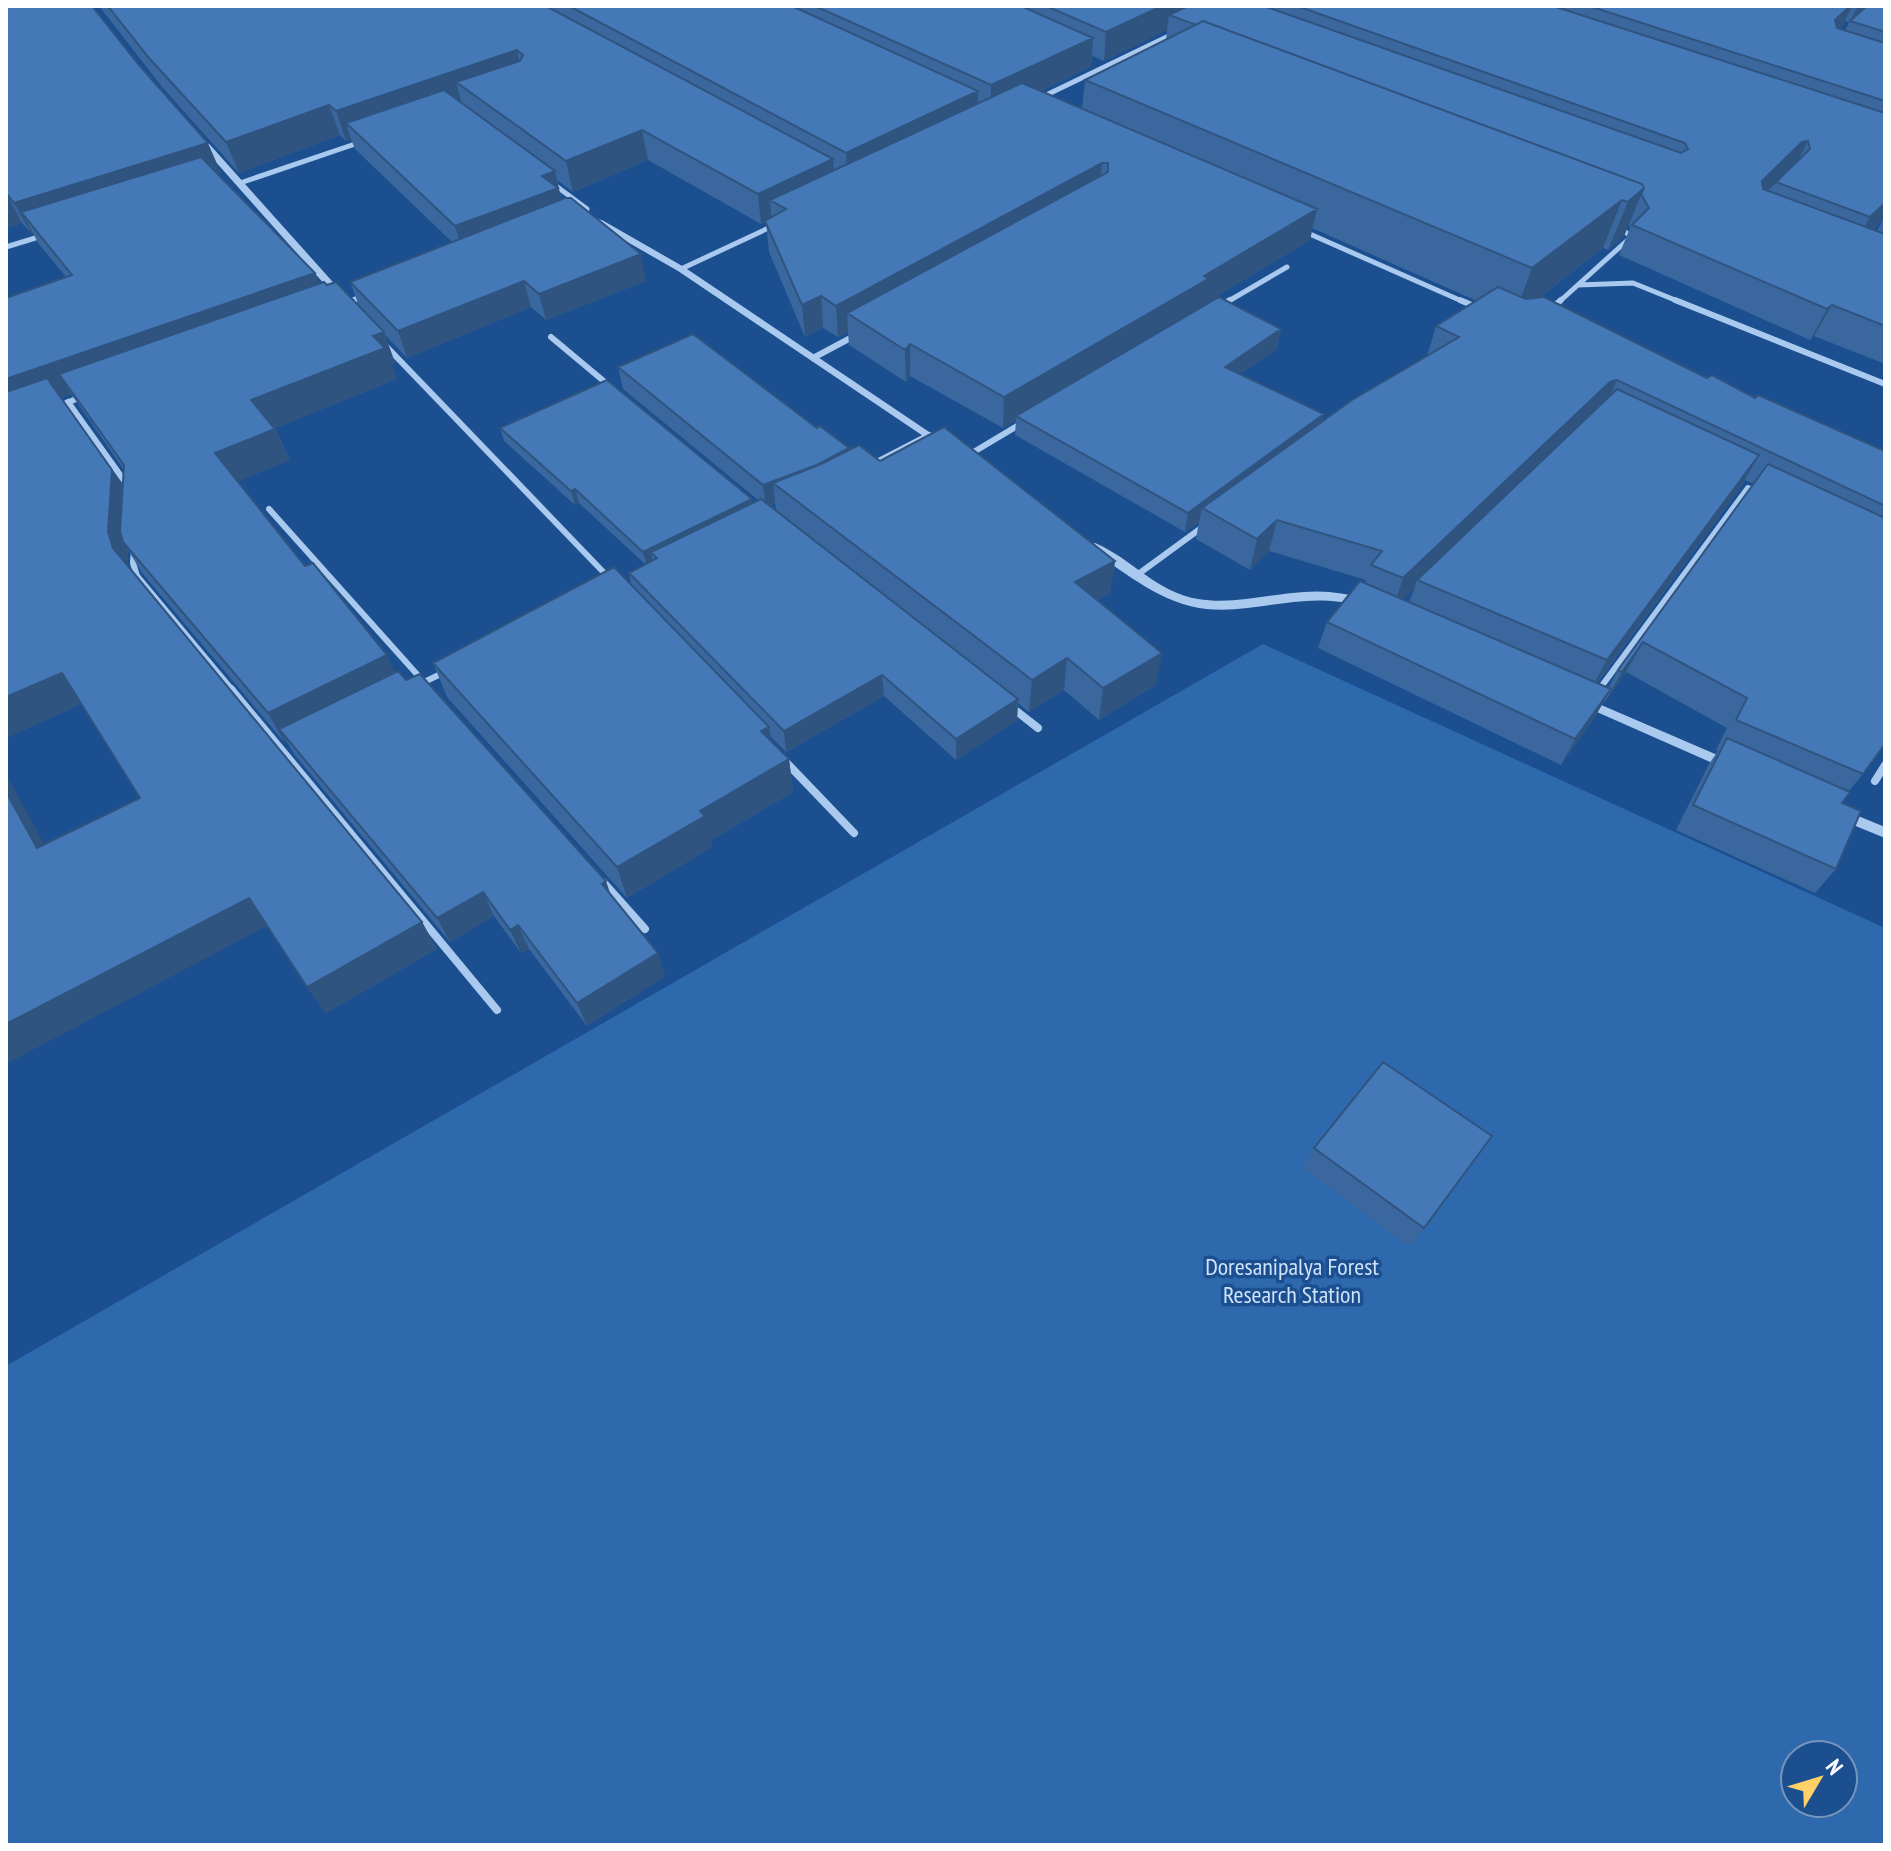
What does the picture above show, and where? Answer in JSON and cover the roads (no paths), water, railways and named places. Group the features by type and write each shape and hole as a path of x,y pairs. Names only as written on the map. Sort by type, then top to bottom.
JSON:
{"street":[{"path":"1034,101 1177,32"},
{"path":"1152,44 1167,50"},
{"path":"1090,61 1104,67"},
{"path":"195,133 356,314"},
{"path":"240,183 368,140"},
{"path":"218,180 233,175"},
{"path":"551,182 587,209 584,219"},
{"path":"570,218 599,222 681,269 975,467"},
{"path":"681,269 778,223"},
{"path":"1546,313 1631,237 1626,228 1615,224"},
{"path":"1299,229 1487,312"},
{"path":"6,247 51,233"},
{"path":"1219,307 1287,267"},
{"path":"1578,285 1633,283 1885,384"},
{"path":"331,308 391,286"},
{"path":"813,358 868,328"},
{"path":"377,336 616,586"},
{"path":"551,337 622,396"},
{"path":"43,411 98,392"},
{"path":"68,402 137,499"},
{"path":"963,459 1030,419"},
{"path":"861,470 929,435"},
{"path":"1735,482 1762,495"},
{"path":"1590,704 1748,488"},
{"path":"269,509 434,694"},
{"path":"1137,575 1214,518"},
{"path":"135,538 133,563 137,576 497,1010"},
{"path":"1087,542 1161,591 1185,600 1209,605 1313,595 1351,599 1374,607"},
{"path":"410,689 451,668"},
{"path":"1576,697 1744,772"},
{"path":"1001,699 1038,728"},
{"path":"283,752 297,745"},
{"path":"778,754 854,833"},
{"path":"1875,781 1885,765"},
{"path":"1829,809 1885,833"},
{"path":"592,870 645,929"}],"park label":[{"name":"Doresanipalya Forest Research Station","path":"1292,1280"}]}
